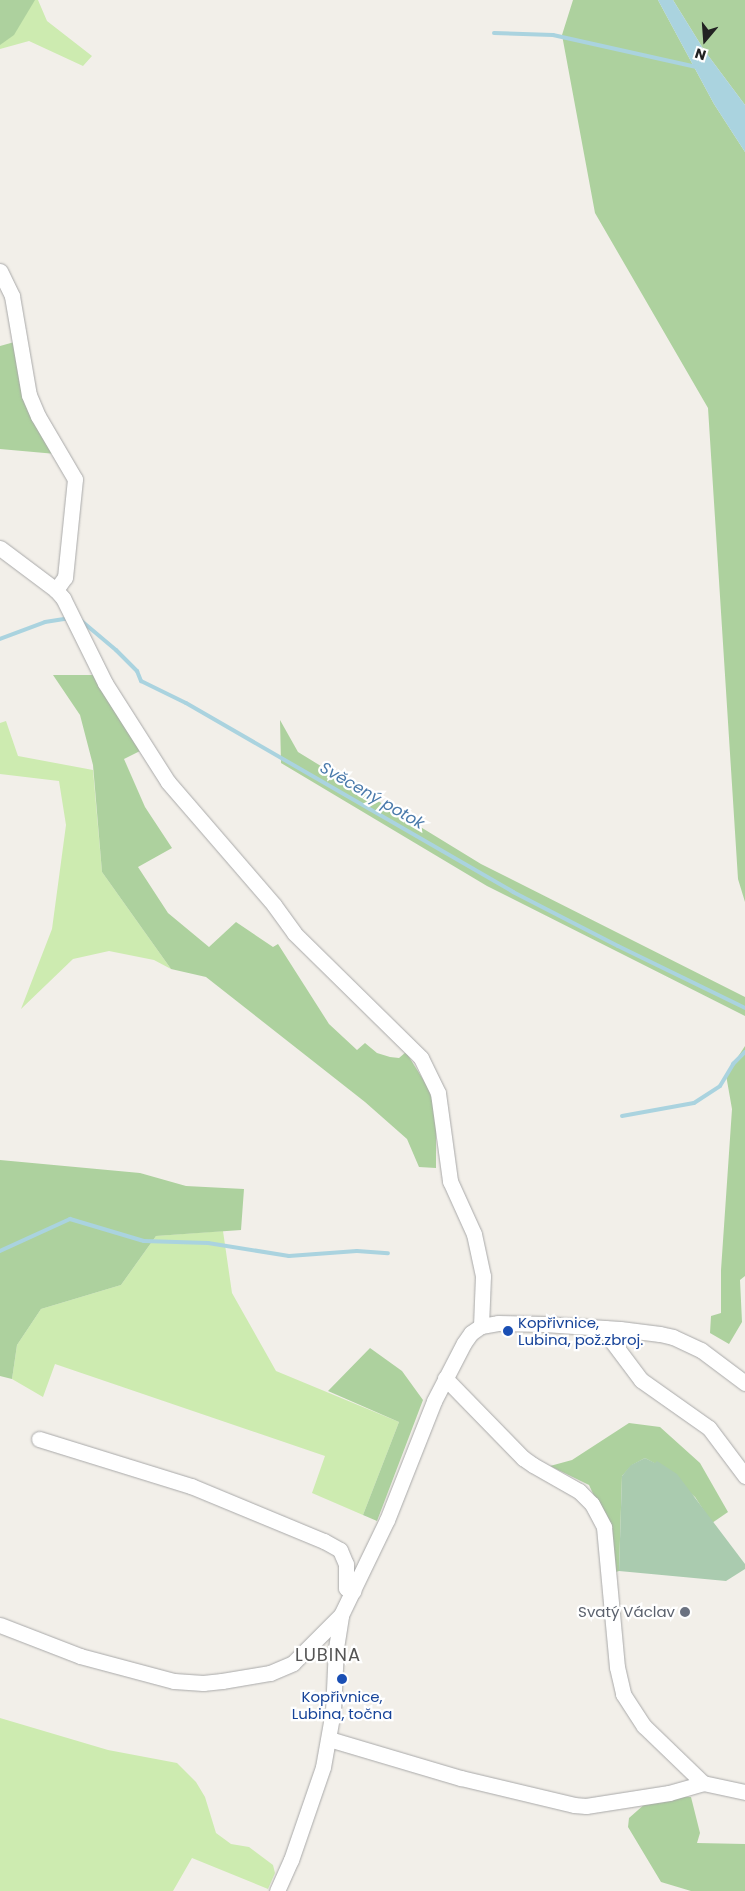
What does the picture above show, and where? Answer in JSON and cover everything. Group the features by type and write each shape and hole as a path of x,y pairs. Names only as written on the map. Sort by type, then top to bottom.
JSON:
{"street":[{"path":"0,271 12,296 29,395 75,479 65,576 56,590"},
{"path":"0,548 56,590 105,683 168,782 274,904 294,933 421,1058 438,1093 450,1181 472,1230 483,1276 481,1326"},
{"path":"0,1626 80,1656 174,1681 203,1683 270,1674 286,1668 302,1656 341,1615 387,1520 445,1378 464,1343 471,1333 481,1326 498,1323 647,1331 673,1337 701,1350 745,1383"},
{"path":"605,1328 611,1340 642,1380 709,1428 745,1476"},
{"path":"445,1378 524,1458 579,1491 592,1504 604,1527 617,1667 623,1694 644,1726 703,1783"},
{"path":"40,1439 191,1486 324,1541 340,1550 346,1564 346,1588 353,1591"},
{"path":"277,1891 312,1802 329,1739 341,1615"},
{"path":"329,1739 461,1778 574,1805 586,1806 669,1793 703,1783 745,1792"}],"green space":[{"path":"0,0 38,0 47,21 92,56 83,66 29,41 0,49"},
{"path":"0,0 35,0 14,35 0,45"},
{"path":"573,0 658,0 714,104 745,152 745,902 738,879 708,408 595,213 562,35"},
{"path":"673,0 745,0 745,105 704,50"},
{"path":"18,341 56,454 0,449 0,346"},
{"path":"53,675 94,675 140,751 124,759 145,807 172,848 138,867 168,913 209,947 236,922 273,947 278,944 329,1024 357,1050 365,1043 377,1053 390,1057 399,1058 406,1052 429,1089 436,1116 436,1168 419,1167 407,1139 365,1102 206,977 171,969 102,872 93,765 80,715"},
{"path":"280,720 298,752 481,864 745,997 745,1016 487,886 281,763"},
{"path":"6,721 18,756 93,770 102,872 171,969 154,960 109,951 73,959 21,1009 52,929 66,825 59,781 0,774 0,723"},
{"path":"745,1046 745,1276 740,1280 742,1322 729,1344 710,1333 711,1316 721,1313 721,1270 732,1109 726,1075"},
{"path":"0,1160 140,1173 186,1186 244,1189 241,1230 156,1236 121,1285 41,1309 17,1345 12,1379 0,1376"},
{"path":"223,1231 232,1293 276,1371 399,1422 363,1515 312,1493 325,1456 55,1364 43,1397 12,1379 17,1345 41,1309 121,1285 156,1236"},
{"path":"370,1348 402,1371 423,1400 377,1521 363,1515 399,1422 328,1391"},
{"path":"629,1423 660,1427 700,1463 728,1512 712,1523 695,1497 656,1464 645,1458 632,1465 622,1476 619,1571 613,1573 609,1528 589,1485 550,1466 572,1460"},
{"path":"645,1458 655,1463 657,1461 677,1474 745,1564 745,1569 726,1581 619,1571 622,1476 631,1465"},
{"path":"0,1718 108,1750 177,1763 196,1782 205,1797 216,1833 231,1844 249,1847 273,1865 275,1873 268,1889 192,1858 173,1891 0,1891"},
{"path":"654,1796 691,1797 700,1833 697,1843 745,1844 745,1891 691,1891 661,1882 628,1827 629,1818"}],"water":[{"path":"658,0 673,0 704,50 745,105 745,152 714,104"}],"waterway":[{"path":"494,33 553,35 696,67"},
{"name":"Svěcený potok","path":"0,639 45,622 69,618"},
{"name":"Svěcený potok","path":"78,618 116,650 137,671 141,681 186,703 513,892 745,1008"},
{"path":"622,1116 694,1103 720,1086 733,1064 745,1052"},
{"path":"0,1251 70,1219 144,1241 208,1243 289,1256 357,1251 388,1253"}],"place":[{"name":"Kopřivnice, Lubina, pož.zbroj.","path":"508,1331"},
{"name":"Svatý Václav","path":"685,1612"},
{"name":"Kopřivnice, Lubina, točna","path":"342,1679"}],"district":[{"name":"LUBINA","path":"328,1655"}]}
